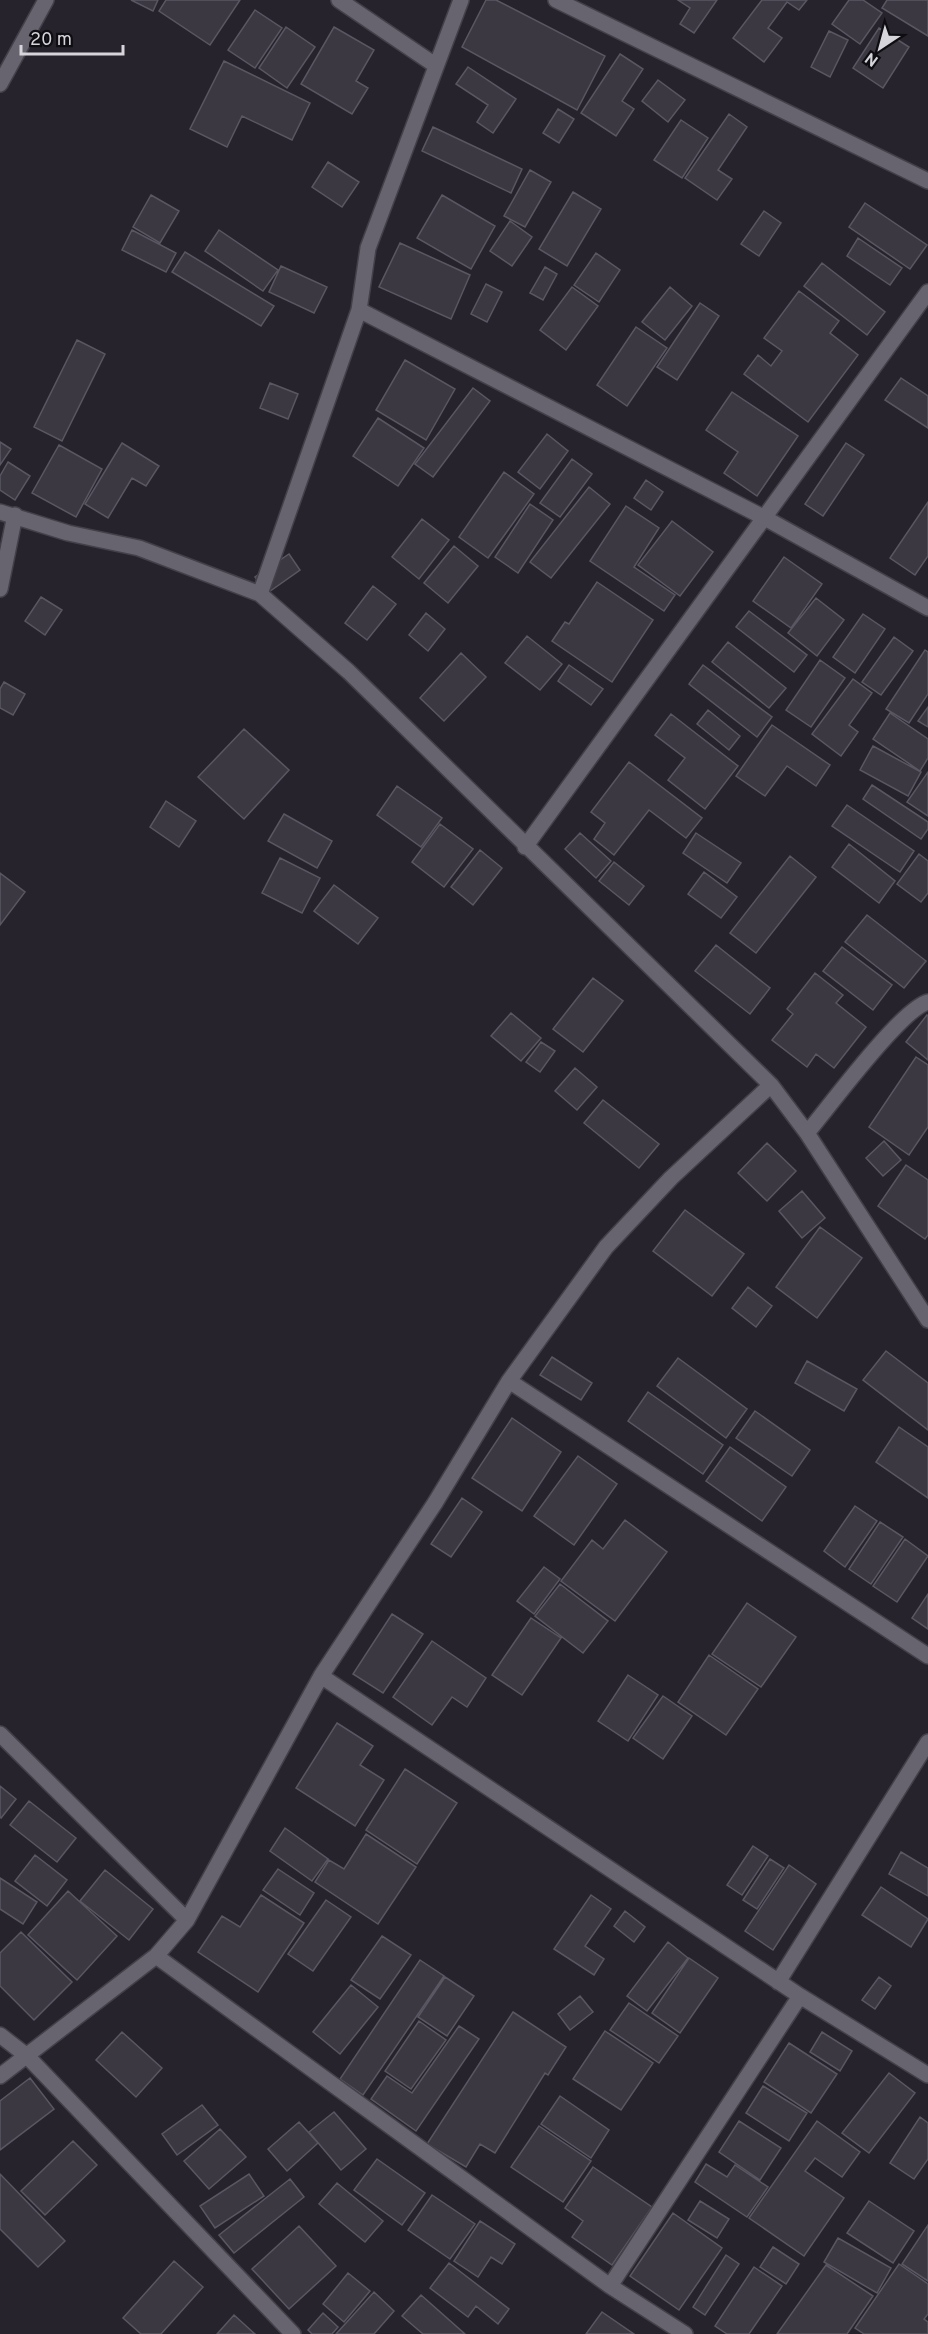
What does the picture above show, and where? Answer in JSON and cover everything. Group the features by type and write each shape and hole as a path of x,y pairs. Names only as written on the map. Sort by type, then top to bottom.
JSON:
{"street":[{"path":"0,84 46,0"},
{"path":"339,0 435,65"},
{"path":"260,594 359,310 368,248 461,0"},
{"path":"556,0 928,181"},
{"path":"525,847 928,292"},
{"path":"359,310 763,517 928,608"},
{"path":"0,589 8,514 68,533 139,548 260,594 349,672 525,847 771,1085 807,1133 928,1320"},
{"path":"807,1133 901,1021 919,1004 928,1002"},
{"path":"0,2076 156,1956 187,1920 321,1676 435,1503 509,1381 606,1247 670,1178 771,1085"},
{"path":"509,1381 928,1656"},
{"path":"321,1676 778,1982 928,2075"},
{"path":"0,1734 187,1920"},
{"path":"778,1982 928,1742"},
{"path":"156,1956 610,2286 685,2334"},
{"path":"610,2286 800,1996"},
{"path":"0,2035 27,2056 293,2334"}],"building":[{"path":"131,0 158,0 153,11"},
{"path":"166,0 240,0 210,45 159,11"},
{"path":"486,0 496,0 605,56 577,110 462,47"},
{"path":"678,0 717,0 694,33 680,24 690,8"},
{"path":"762,0 807,0 799,10 787,2 768,28 782,38 764,62 733,38"},
{"path":"849,0 863,0 882,13 860,44 832,24"},
{"path":"887,0 928,0 928,36 882,8"},
{"path":"255,10 282,28 255,68 228,50"},
{"path":"286,27 315,47 287,88 259,68"},
{"path":"334,27 374,50 356,81 368,88 352,114 301,84"},
{"path":"879,28 909,47 883,88 853,68"},
{"path":"829,31 848,40 830,77 811,67"},
{"path":"620,54 643,69 622,101 634,109 616,136 581,113"},
{"path":"224,61 310,103 292,140 242,116 227,147 190,129"},
{"path":"468,67 516,99 493,133 477,122 488,105 456,84"},
{"path":"658,80 685,100 668,122 642,101"},
{"path":"558,109 574,119 559,143 543,133"},
{"path":"729,114 747,127 718,170 732,179 717,200 685,178"},
{"path":"681,120 708,138 682,178 654,160"},
{"path":"433,127 522,169 511,193 422,151"},
{"path":"328,162 359,182 342,207 312,187"},
{"path":"530,170 551,182 525,227 504,216"},
{"path":"573,192 601,209 567,266 539,249"},
{"path":"151,195 179,211 160,243 133,227"},
{"path":"442,195 495,226 471,269 417,238"},
{"path":"865,203 927,245 910,269 849,227"},
{"path":"764,211 781,223 759,256 741,244"},
{"path":"510,221 532,237 512,266 490,251"},
{"path":"132,230 176,253 166,272 122,250"},
{"path":"219,230 278,270 263,291 205,251"},
{"path":"858,238 902,268 890,285 847,256"},
{"path":"400,243 470,275 451,319 379,287"},
{"path":"185,252 274,306 261,326 172,272"},
{"path":"596,253 620,270 599,302 574,285"},
{"path":"822,263 885,312 867,335 804,286"},
{"path":"281,266 327,287 314,313 269,292"},
{"path":"545,267 557,274 543,300 530,293"},
{"path":"486,284 502,292 487,322 471,314"},
{"path":"572,287 598,306 566,350 540,330"},
{"path":"670,287 692,306 665,340 642,322"},
{"path":"799,291 839,321 830,333 858,355 808,422 744,374 758,355 771,366 782,351 764,338"},
{"path":"700,303 719,316 677,380 657,367"},
{"path":"636,327 667,348 627,406 597,385"},
{"path":"77,340 105,354 62,441 34,427"},
{"path":"405,360 455,389 426,440 376,410"},
{"path":"901,378 928,396 928,428 885,400"},
{"path":"270,383 298,394 288,419 260,408"},
{"path":"473,388 490,401 433,477 415,464"},
{"path":"732,392 798,436 757,496 724,473 738,452 706,430"},
{"path":"378,418 424,448 398,486 353,456"},
{"path":"547,434 568,451 540,489 518,472"},
{"path":"0,442 11,449 0,465"},
{"path":"122,443 159,466 146,486 132,478 108,518 85,504"},
{"path":"846,443 864,455 823,516 805,504"},
{"path":"59,445 102,469 76,517 32,493"},
{"path":"572,459 592,474 560,517 540,503"},
{"path":"8,462 30,476 15,500 0,490 0,476"},
{"path":"504,472 534,494 488,558 459,537"},
{"path":"646,480 663,492 651,510 634,498"},
{"path":"589,487 610,504 551,578 530,562"},
{"path":"928,502 928,556 915,575 890,558"},
{"path":"530,504 553,520 518,573 495,557"},
{"path":"626,506 659,528 634,567 675,595 664,611 590,561"},
{"path":"422,519 449,540 419,579 392,557"},
{"path":"672,521 713,552 680,596 638,565"},
{"path":"454,546 478,566 448,603 424,583"},
{"path":"289,554 300,570 266,594 255,577"},
{"path":"784,557 822,584 791,628 753,601"},
{"path":"597,582 653,620 612,682 552,641 565,622 569,624"},
{"path":"373,586 396,604 367,640 345,623"},
{"path":"41,597 62,610 45,635 25,621"},
{"path":"816,598 844,620 817,656 788,633"},
{"path":"749,611 807,655 794,672 736,627"},
{"path":"426,613 445,629 428,651 409,635"},
{"path":"863,614 885,629 855,673 833,657"},
{"path":"527,636 562,664 540,690 505,663"},
{"path":"894,637 913,651 881,695 862,682"},
{"path":"728,642 786,688 769,708 712,662"},
{"path":"925,650 928,652 928,694 909,723 886,709"},
{"path":"461,653 486,677 444,721 420,698"},
{"path":"820,660 845,678 811,727 786,710"},
{"path":"569,665 603,689 591,705 558,681"},
{"path":"703,665 772,717 757,737 689,684"},
{"path":"853,679 872,693 849,725 858,732 841,756 812,734"},
{"path":"4,682 25,694 13,715 0,708 0,689"},
{"path":"928,707 928,727 918,721"},
{"path":"708,710 740,736 729,750 697,724"},
{"path":"890,713 928,739 928,758 920,771 873,739"},
{"path":"671,714 738,766 705,809 668,780 685,758 655,735"},
{"path":"772,725 830,765 816,786 787,766 765,796 736,776"},
{"path":"244,729 289,770 244,819 198,777"},
{"path":"873,746 921,772 908,796 860,770"},
{"path":"629,762 702,818 686,838 649,810 614,855 594,839 605,823 591,812"},
{"path":"928,772 928,816 907,802"},
{"path":"872,785 928,822 928,829 921,839 863,799"},
{"path":"397,786 442,818 421,847 377,815"},
{"path":"166,801 196,821 179,847 150,827"},
{"path":"847,805 914,851 900,872 832,826"},
{"path":"284,814 332,841 317,868 268,841"},
{"path":"440,824 473,849 444,887 412,862"},
{"path":"580,833 611,861 596,878 565,849"},
{"path":"696,833 741,863 727,883 683,853"},
{"path":"849,844 895,881 879,903 832,867"},
{"path":"480,850 502,868 473,905 451,887"},
{"path":"919,854 928,861 928,893 921,902 897,884"},
{"path":"790,856 816,877 756,953 730,933"},
{"path":"280,858 320,878 302,913 262,893"},
{"path":"614,862 644,886 629,905 599,881"},
{"path":"704,872 737,897 721,918 688,894"},
{"path":"0,873 25,892 0,925"},
{"path":"334,885 378,918 358,944 314,911"},
{"path":"867,915 926,961 904,988 845,942"},
{"path":"716,945 770,988 750,1014 695,971"},
{"path":"842,947 892,985 873,1010 823,971"},
{"path":"815,973 843,995 836,1003 866,1027 834,1068 816,1054 807,1067 772,1040 793,1014 787,1009"},
{"path":"593,978 623,1001 583,1052 553,1029"},
{"path":"511,1013 541,1038 521,1061 491,1036"},
{"path":"928,1016 928,1060 906,1042"},
{"path":"541,1042 555,1051 540,1072 526,1062"},
{"path":"916,1057 928,1065 928,1127 909,1155 869,1127"},
{"path":"575,1068 597,1087 577,1110 555,1091"},
{"path":"603,1100 659,1144 639,1168 584,1123"},
{"path":"884,1141 901,1160 883,1176 866,1158"},
{"path":"767,1143 796,1171 767,1201 738,1173"},
{"path":"906,1165 928,1180 928,1235 925,1239 878,1206"},
{"path":"802,1191 825,1218 802,1238 779,1211"},
{"path":"685,1210 744,1254 712,1296 653,1251"},
{"path":"820,1227 862,1258 817,1318 776,1287"},
{"path":"748,1287 772,1306 756,1327 732,1308"},
{"path":"886,1351 928,1383 928,1430 863,1380"},
{"path":"552,1357 592,1383 581,1400 540,1375"},
{"path":"678,1358 747,1409 726,1438 657,1386"},
{"path":"807,1361 857,1389 844,1411 795,1383"},
{"path":"648,1392 723,1445 703,1474 628,1421"},
{"path":"755,1411 810,1450 792,1476 736,1438"},
{"path":"512,1418 561,1452 522,1511 472,1478"},
{"path":"899,1427 928,1447 928,1498 876,1462"},
{"path":"730,1447 786,1487 762,1521 706,1481"},
{"path":"578,1456 617,1484 574,1545 534,1516"},
{"path":"462,1498 482,1512 451,1557 431,1544"},
{"path":"855,1506 877,1521 845,1567 824,1551"},
{"path":"625,1520 667,1552 615,1621 561,1581 592,1540 603,1549"},
{"path":"880,1522 903,1537 871,1584 849,1569"},
{"path":"905,1539 928,1556 897,1602 873,1586"},
{"path":"544,1567 560,1579 534,1614 517,1601"},
{"path":"560,1584 608,1621 583,1653 535,1616"},
{"path":"928,1594 928,1629 912,1618"},
{"path":"747,1603 796,1637 761,1687 712,1654"},
{"path":"392,1614 423,1634 383,1693 353,1674"},
{"path":"531,1618 561,1638 522,1695 492,1675"},
{"path":"432,1641 486,1678 467,1707 452,1697 432,1725 393,1697"},
{"path":"709,1655 758,1689 726,1735 678,1702"},
{"path":"628,1675 658,1695 628,1741 598,1721"},
{"path":"663,1696 692,1716 663,1759 633,1738"},
{"path":"337,1723 373,1746 360,1765 384,1780 355,1826 296,1788"},
{"path":"405,1769 457,1803 417,1864 366,1830"},
{"path":"0,1786 16,1799 1,1818 0,1817"},
{"path":"29,1801 76,1838 57,1862 10,1825"},
{"path":"285,1828 328,1859 312,1881 270,1851"},
{"path":"366,1834 416,1867 378,1924 315,1882 329,1860 344,1869"},
{"path":"753,1846 768,1856 742,1895 727,1885"},
{"path":"901,1852 928,1868 928,1896 889,1874"},
{"path":"35,1855 67,1880 47,1906 15,1881"},
{"path":"770,1859 784,1868 757,1909 743,1900"},
{"path":"789,1865 816,1884 773,1950 745,1931"},
{"path":"278,1869 314,1893 300,1915 263,1890"},
{"path":"105,1870 153,1909 129,1940 80,1901"},
{"path":"0,1878 37,1902 23,1924 0,1909"},
{"path":"881,1887 928,1919 911,1947 862,1915"},
{"path":"68,1891 117,1936 77,1980 28,1935"},
{"path":"261,1895 304,1923 258,1992 198,1952 222,1916 240,1927"},
{"path":"591,1895 611,1909 585,1946 604,1959 594,1975 554,1949"},
{"path":"326,1900 351,1917 313,1971 288,1954"},
{"path":"625,1911 645,1927 634,1942 614,1926"},
{"path":"21,1932 72,1982 34,2020 0,1986 0,1953"},
{"path":"382,1936 411,1955 380,1999 351,1980"},
{"path":"668,1942 688,1958 647,2011 627,1996"},
{"path":"689,1958 718,1978 680,2033 652,2013"},
{"path":"420,1960 444,1976 363,2095 340,2079"},
{"path":"445,1977 474,1996 447,2036 418,2017"},
{"path":"879,1977 891,1986 875,2009 862,2000"},
{"path":"351,1985 378,2007 340,2054 313,2032"},
{"path":"580,1996 593,2012 570,2030 558,2014"},
{"path":"629,2003 678,2036 659,2063 610,2030"},
{"path":"513,2012 566,2047 548,2075 545,2073 495,2153 480,2144 466,2167 427,2144"},
{"path":"419,2021 446,2040 411,2089 385,2071"},
{"path":"459,2026 479,2039 416,2131 371,2099 387,2076 412,2093"},
{"path":"605,2031 653,2063 621,2110 573,2079"},
{"path":"122,2032 162,2068 136,2097 96,2060"},
{"path":"822,2032 852,2051 840,2071 810,2052"},
{"path":"789,2043 837,2074 811,2113 764,2082"},
{"path":"889,2073 915,2093 869,2153 842,2133"},
{"path":"30,2078 54,2109 0,2150 0,2101"},
{"path":"763,2086 807,2113 789,2141 746,2113"},
{"path":"560,2096 609,2130 591,2158 541,2124"},
{"path":"202,2105 218,2125 177,2155 162,2134"},
{"path":"334,2112 366,2149 341,2170 309,2132"},
{"path":"920,2117 928,2123 928,2159 914,2179 890,2163"},
{"path":"739,2121 781,2148 760,2180 719,2152"},
{"path":"817,2121 860,2152 842,2177 815,2158 805,2171 844,2198 804,2256 749,2218"},
{"path":"299,2122 318,2143 287,2171 268,2149"},
{"path":"539,2126 591,2161 563,2202 511,2167"},
{"path":"220,2129 246,2157 209,2189 184,2161"},
{"path":"73,2141 97,2165 45,2215 21,2191"},
{"path":"377,2159 425,2193 402,2225 354,2190"},
{"path":"706,2164 727,2177 735,2165 768,2187 747,2217 695,2182"},
{"path":"593,2167 652,2207 612,2265 572,2237 583,2221 565,2208"},
{"path":"0,2174 65,2241 38,2267 0,2229"},
{"path":"249,2174 264,2196 215,2228 200,2206"},
{"path":"290,2179 304,2197 234,2253 219,2235"},
{"path":"337,2183 383,2221 365,2242 319,2204"},
{"path":"432,2195 475,2224 450,2259 408,2230"},
{"path":"700,2201 729,2219 717,2238 688,2220"},
{"path":"869,2201 914,2231 893,2263 847,2233"},
{"path":"673,2213 722,2248 679,2310 630,2276"},
{"path":"480,2221 515,2244 502,2264 491,2257 478,2277 454,2261"},
{"path":"928,2225 928,2281 902,2264"},
{"path":"299,2226 336,2266 289,2309 252,2269"},
{"path":"838,2238 891,2268 877,2293 824,2262"},
{"path":"773,2247 799,2264 786,2284 760,2267"},
{"path":"726,2255 739,2264 705,2315 693,2307"},
{"path":"174,2261 203,2287 161,2334 141,2334 123,2318"},
{"path":"449,2263 509,2309 498,2324 476,2306 468,2317 430,2288"},
{"path":"899,2264 928,2284 928,2314 924,2319 928,2322 928,2334 864,2334 855,2328"},
{"path":"826,2265 873,2296 847,2334 777,2334"},
{"path":"754,2267 782,2286 749,2334 727,2334 715,2326"},
{"path":"348,2273 370,2291 344,2322 323,2304"},
{"path":"374,2292 394,2311 374,2334 336,2334"},
{"path":"421,2295 465,2334 423,2334 402,2316"},
{"path":"602,2312 634,2334 586,2334"},
{"path":"323,2313 338,2327 332,2334 312,2334 308,2330"},
{"path":"234,2315 255,2334 217,2334"}]}
